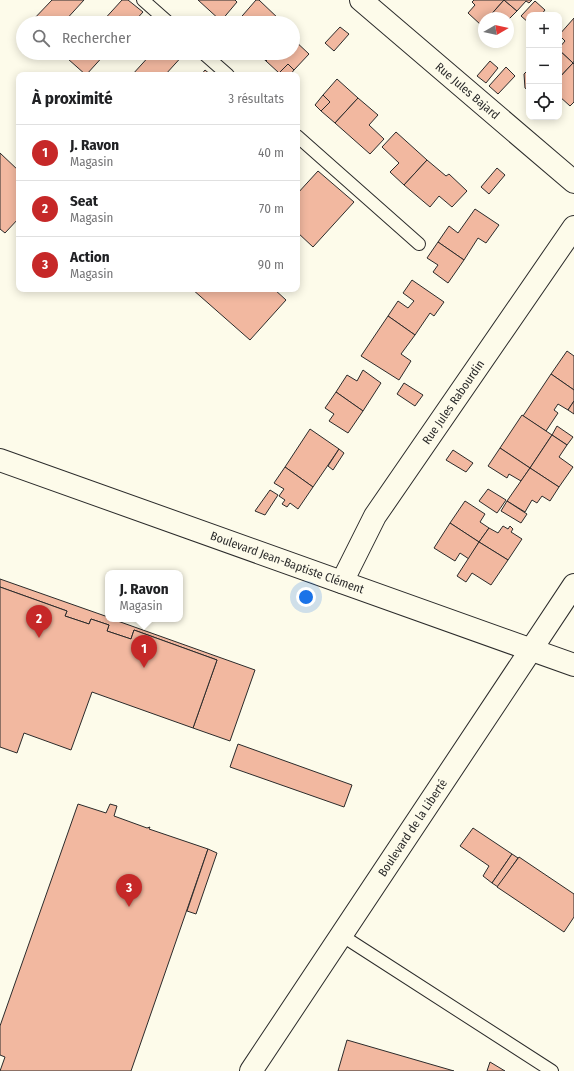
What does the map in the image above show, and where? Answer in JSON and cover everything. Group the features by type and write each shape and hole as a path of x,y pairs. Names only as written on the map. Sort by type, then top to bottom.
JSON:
{"street":[{"name":"Rue Jules Bajard","path":"361,0 574,182"},
{"name":"Rue Jules Rabourdin","path":"342,582 375,516 574,227"},
{"name":"Boulevard Jean-Baptiste Clément","path":"0,460 574,665"},
{"name":"Boulevard de la Liberté","path":"251,1071 574,585"}],"lane":[{"path":"143,0 161,16"},
{"path":"211,60 225,72"},
{"path":"300,139 419,244"},
{"path":"341,935 552,1071"}],"building":[{"path":"52,0 84,0 69,16 37,16"},
{"path":"122,0 128,0 143,12 139,16 107,16"},
{"path":"198,0 235,0 237,2 225,16 216,16"},
{"path":"256,0 259,0 276,16 242,16"},
{"path":"474,0 504,0 493,12 478,12 478,22 468,13 475,5 472,2"},
{"path":"504,0 517,11 514,14 514,12 493,12"},
{"path":"504,0 532,0 529,3 526,1 517,11"},
{"path":"535,1 545,10 543,12 526,12 526,20 521,16"},
{"path":"574,18 573,63 562,53 562,44 565,41 562,38 562,32"},
{"path":"340,27 349,34 334,51 325,43"},
{"path":"300,46 309,54 294,70 288,64 280,72 278,72 266,61 300,60"},
{"path":"562,53 573,63 562,75"},
{"path":"69,60 100,60 89,72 83,72"},
{"path":"146,60 179,60 168,72 135,72"},
{"path":"490,61 498,68 486,83 477,76"},
{"path":"573,63 574,64 574,102 570,106 562,99 562,75"},
{"path":"288,64 294,70 292,72 280,72"},
{"path":"506,67 515,76 498,94 489,86"},
{"path":"526,72 526,89 525,88 524,74"},
{"path":"337,79 358,98 335,123 321,111 330,102 323,95"},
{"path":"323,95 330,102 321,111 315,105"},
{"path":"358,98 378,115 369,125 384,139 370,154 335,123"},
{"path":"396,132 427,160 404,185 390,172 399,163 382,147"},
{"path":"0,153 16,168 16,221 5,233 0,229"},
{"path":"427,160 446,176 449,174 467,191 452,207 439,196 430,207 404,185"},
{"path":"497,168 505,175 489,194 481,187"},
{"path":"318,171 354,202 313,247 300,235 300,191"},
{"path":"475,209 499,225 486,243 478,238 464,260 438,242 449,226 458,233"},
{"path":"438,242 464,260 448,283 433,272 438,265 427,258"},
{"path":"412,280 444,302 434,316 430,313 415,335 388,316 398,301 408,308 414,301 403,293"},
{"path":"195,292 277,292 286,300 250,340"},
{"path":"388,316 415,335 401,354 411,361 399,380 361,356"},
{"path":"567,351 574,356 574,390 551,374"},
{"path":"363,370 381,383 363,411 336,392 347,375 357,381"},
{"path":"551,374 574,390 574,401 568,410 558,404 554,410 558,413 546,431 523,416"},
{"path":"404,383 423,395 415,406 397,394"},
{"path":"336,392 363,411 348,433 329,421 334,414 325,408"},
{"path":"574,401 574,414 568,410"},
{"path":"522,415 552,435 530,468 500,448"},
{"path":"557,426 573,437 567,445 552,435"},
{"path":"310,429 339,449 313,487 285,467"},
{"path":"552,435 567,445 559,457 573,467 559,487 530,468"},
{"path":"500,448 530,468 521,481 509,474 507,478 488,466"},
{"path":"339,449 344,453 333,470 328,466"},
{"path":"453,450 473,463 466,472 446,460"},
{"path":"285,467 313,487 298,509 290,503 287,507 282,504 285,500 279,496 284,489 274,483"},
{"path":"530,468 559,487 550,501 542,496 537,503 532,500 525,512 507,501"},
{"path":"488,489 506,500 497,513 479,501"},
{"path":"270,490 278,495 265,515 255,511"},
{"path":"465,501 485,514 480,522 489,528 479,542 450,523"},
{"path":"507,501 527,514 521,523 501,511"},
{"path":"450,523 479,542 469,559 460,553 455,561 434,548"},
{"path":"503,526 508,529 510,526 513,529 511,532 522,539 508,560 479,542 489,528 498,533"},
{"path":"479,542 508,560 491,585 472,573 466,582 457,576"},
{"path":"0,579 105,616 105,622 120,622 255,670 230,741 193,728 217,660 134,630 131,639 107,631 109,625 91,619 89,624 65,616 67,611 0,587"},
{"path":"0,587 67,611 65,616 89,624 91,619 109,625 107,631 131,639 134,630 217,660 193,728 92,692 71,750 24,733 17,753 0,747"},
{"path":"238,744 352,785 344,807 230,767"},
{"path":"78,804 106,813 110,804 117,806 114,816 147,828 150,827 149,829 208,849 131,1071 0,1071 5,1057 0,1055 0,1026"},
{"path":"473,828 512,854 492,883 483,876 489,866 460,846"},
{"path":"208,849 217,853 196,914 187,911"},
{"path":"512,854 518,858 498,887 492,883"},
{"path":"519,857 574,894 574,917 564,932 497,887"},
{"path":"347,1040 454,1071 338,1071"},
{"path":"490,1062 505,1071 487,1071"}],"place":[{"name":"Seat","path":"39,638"},
{"name":"J. Ravon","path":"144,668"},
{"name":"Action","path":"129,907"}]}
